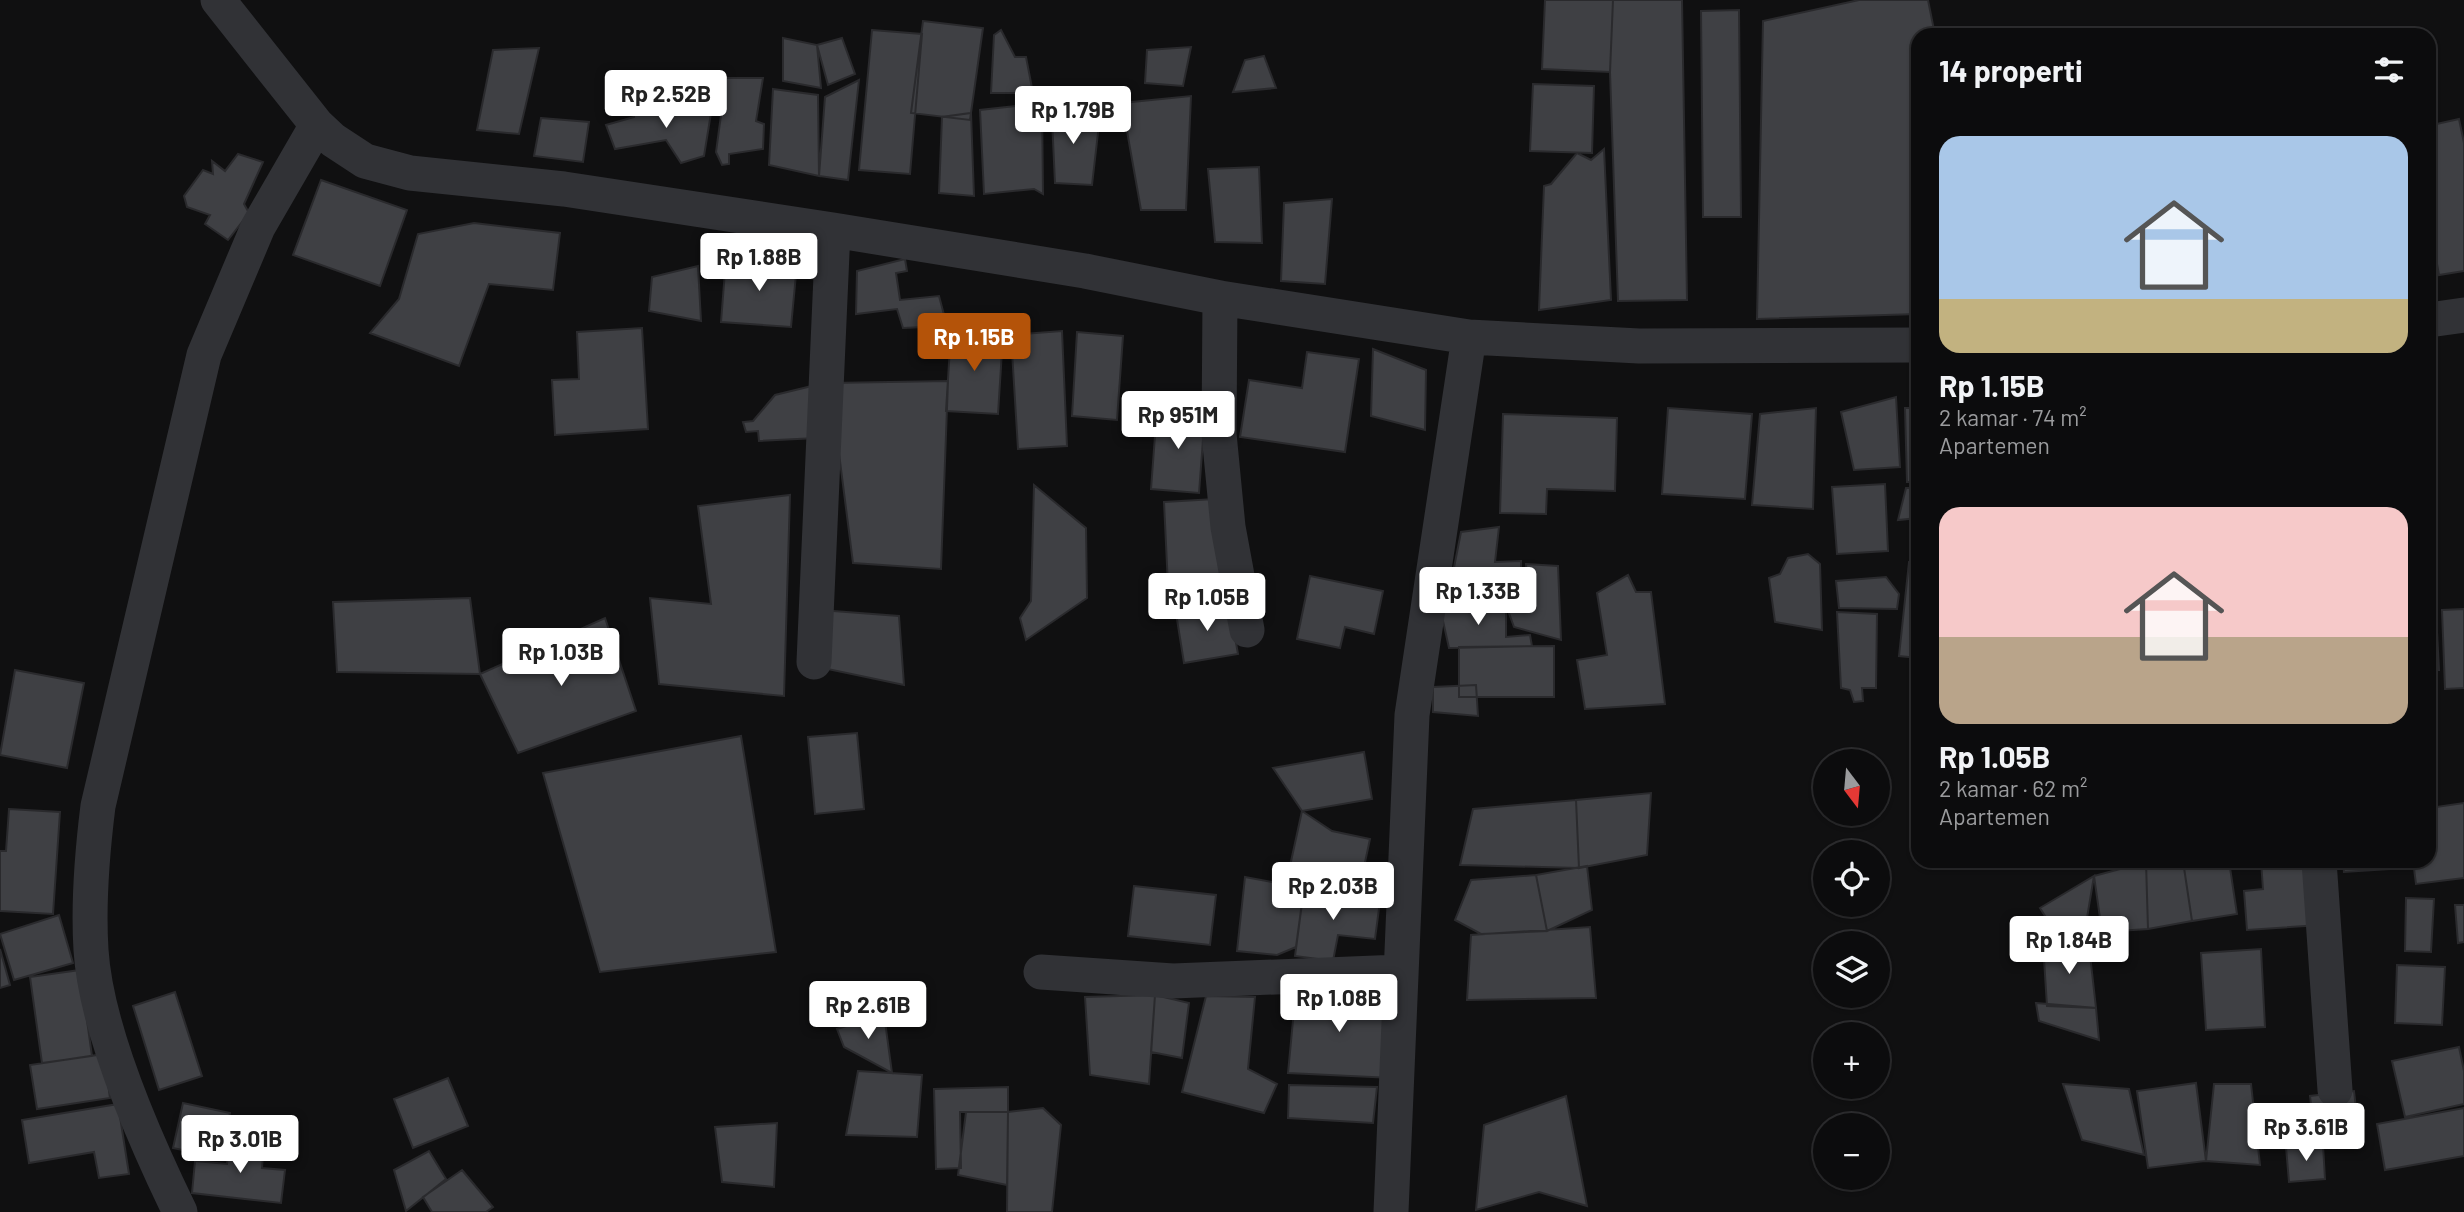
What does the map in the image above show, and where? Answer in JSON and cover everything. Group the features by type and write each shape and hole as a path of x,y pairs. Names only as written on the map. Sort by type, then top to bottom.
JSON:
{"street":[{"path":"218,0 317,125 334,141 365,161 410,173 564,189 833,230 1085,271 1220,298 1469,337 1639,345 1911,345"},
{"path":"180,1212 149,1148 101,1012 91,952 91,864 98,806 204,355 258,227 317,125"},
{"path":"814,662 833,230"},
{"path":"1220,298 1219,433 1228,527 1247,630"},
{"path":"2436,319 2464,315"},
{"path":"1391,1212 1412,715 1469,337"},
{"path":"2319,868 2335,1090"},
{"path":"1041,972 1173,981 1400,972"}],"building":[{"path":"1545,0 1613,0 1610,72 1542,69"},
{"path":"1613,0 1682,0 1687,300 1618,301 1610,72"},
{"path":"1859,0 1928,0 1934,28 1911,28 1911,314 1757,319 1763,21"},
{"path":"1739,10 1741,217 1703,217 1701,11"},
{"path":"923,21 983,28 970,120 911,113"},
{"path":"872,30 922,34 910,174 859,170"},
{"path":"1001,30 1015,57 1026,57 1033,93 991,93 994,35"},
{"path":"783,38 817,45 821,88 783,81"},
{"path":"842,38 855,74 828,85 817,45"},
{"path":"1191,47 1183,86 1145,83 1147,50"},
{"path":"539,48 519,134 477,130 493,50"},
{"path":"1264,56 1276,88 1233,92 1245,60"},
{"path":"726,78 763,78 756,121 764,124 763,149 729,154 729,164 722,165 716,152"},
{"path":"859,80 848,180 819,176 825,97"},
{"path":"1533,84 1594,86 1592,153 1530,151"},
{"path":"773,89 818,95 819,176 769,165"},
{"path":"1191,96 1186,210 1141,210 1122,103"},
{"path":"1051,98 1099,124 1092,185 1055,183"},
{"path":"1042,103 1043,194 1034,189 984,194 980,110"},
{"path":"712,107 704,156 681,163 666,140 615,149 606,125 634,117 633,108"},
{"path":"971,113 974,196 939,193 942,117"},
{"path":"541,118 589,122 583,162 534,156"},
{"path":"2459,119 2464,143 2464,271 2439,275 2436,264 2436,124"},
{"path":"1604,149 1611,300 1539,310 1544,186 1551,184 1577,153 1591,160"},
{"path":"238,154 263,162 244,204 249,213 228,240 205,224 210,215 187,207 184,196 203,170 213,174 212,161 225,171"},
{"path":"1259,167 1262,243 1215,242 1208,169"},
{"path":"321,180 407,210 380,286 293,255"},
{"path":"1332,199 1325,284 1281,281 1284,203"},
{"path":"474,223 560,233 553,290 489,284 459,366 370,333 399,299 418,234"},
{"path":"726,258 797,264 791,327 721,322"},
{"path":"905,259 907,271 896,273 900,300 939,296 947,326 903,328 897,309 856,314 857,271"},
{"path":"698,266 701,321 649,311 652,277"},
{"path":"642,328 648,429 555,435 552,380 579,379 577,332"},
{"path":"951,331 1003,335 998,414 946,411"},
{"path":"1062,331 1067,446 1018,449 1011,335"},
{"path":"1077,332 1123,336 1117,420 1072,416"},
{"path":"1373,349 1426,370 1425,430 1371,416"},
{"path":"1307,352 1359,359 1345,452 1240,437 1249,380 1302,388"},
{"path":"948,381 941,569 853,563 830,383"},
{"path":"824,383 837,437 759,441 758,431 746,432 743,422 753,421 775,395"},
{"path":"1896,397 1900,467 1854,470 1841,412"},
{"path":"1668,408 1752,414 1745,499 1662,494"},
{"path":"1816,408 1813,509 1752,505 1760,414"},
{"path":"1905,408 1911,408 1911,482 1907,482"},
{"path":"1157,409 1205,413 1199,493 1151,489"},
{"path":"1503,414 1617,418 1615,491 1547,489 1546,514 1500,513"},
{"path":"1885,484 1888,551 1837,554 1832,487"},
{"path":"1034,485 1086,528 1087,598 1026,640 1020,618 1031,601"},
{"path":"1906,488 1911,488 1911,519 1898,520"},
{"path":"790,495 784,696 659,684 650,598 711,604 698,506"},
{"path":"1232,498 1249,603 1169,607 1164,502"},
{"path":"1499,527 1495,562 1521,561 1521,592 1447,603 1461,532"},
{"path":"1808,554 1820,564 1822,630 1775,622 1769,578 1780,574 1788,558"},
{"path":"1909,562 1911,562 1911,657 1899,656"},
{"path":"1526,564 1558,566 1561,640 1514,627 1506,605 1528,597"},
{"path":"1628,575 1636,592 1651,592 1665,704 1585,709 1577,660 1607,655 1597,593"},
{"path":"1310,576 1383,591 1374,634 1345,627 1340,648 1297,639"},
{"path":"1886,577 1899,594 1897,609 1839,608 1836,581"},
{"path":"470,598 480,674 337,672 333,602"},
{"path":"1467,601 1469,612 1506,605 1506,637 1530,635 1532,646 1449,648 1439,603"},
{"path":"1229,603 1238,654 1184,663 1176,613"},
{"path":"2464,609 2464,688 2445,689 2442,610"},
{"path":"820,610 899,616 904,685 818,667"},
{"path":"1837,612 1877,614 1876,688 1862,688 1863,701 1854,702 1850,690 1841,688"},
{"path":"605,618 636,711 518,753 480,674"},
{"path":"2436,632 2437,632 2439,670 2436,670"},
{"path":"1554,646 1554,697 1459,697 1459,647"},
{"path":"15,670 84,683 67,768 0,755"},
{"path":"1476,685 1478,716 1433,712 1433,687"},
{"path":"857,733 864,809 815,814 808,737"},
{"path":"741,736 776,952 600,972 543,773"},
{"path":"1364,752 1372,799 1302,811 1273,768"},
{"path":"1651,793 1647,855 1579,868 1576,800"},
{"path":"1576,800 1579,868 1460,865 1473,809"},
{"path":"2464,803 2464,878 2416,884 2414,868 2436,868 2436,807"},
{"path":"9,809 60,812 53,914 0,911 0,851 6,851"},
{"path":"1302,811 1332,831 1370,839 1361,881 1290,866"},
{"path":"1587,866 1592,910 1547,931 1536,875"},
{"path":"2124,868 2146,868 2148,929 2102,932 2094,876"},
{"path":"2146,868 2184,868 2192,921 2148,929"},
{"path":"2184,868 2230,868 2237,914 2192,921"},
{"path":"2262,868 2316,868 2320,925 2247,930 2244,891 2263,889"},
{"path":"2344,868 2405,868 2344,872"},
{"path":"1536,875 1547,931 1481,934 1455,920 1471,880"},
{"path":"2094,876 2086,924 2047,919 2040,908"},
{"path":"1245,877 1304,888 1296,947 1277,955 1237,951"},
{"path":"1134,886 1216,895 1210,945 1128,936"},
{"path":"1304,888 1380,901 1375,939 1338,935 1333,961 1295,956"},
{"path":"2406,898 2434,899 2431,952 2405,951"},
{"path":"2455,905 2464,905 2464,942 2458,943"},
{"path":"59,915 73,963 14,980 0,934"},
{"path":"1590,927 1596,998 1467,1000 1471,935"},
{"path":"2043,943 2089,946 2096,1008 2047,1006"},
{"path":"0,949 10,985 0,988"},
{"path":"2261,949 2265,1027 2206,1030 2201,953"},
{"path":"2397,965 2445,967 2442,1025 2395,1023"},
{"path":"80,970 92,1056 42,1063 30,977"},
{"path":"1296,989 1381,991 1392,1078 1288,1073"},
{"path":"175,992 202,1076 159,1090 133,1006"},
{"path":"1155,995 1149,1084 1090,1075 1085,997"},
{"path":"1155,995 1189,1003 1182,1058 1151,1052"},
{"path":"1206,996 1255,997 1248,1069 1277,1084 1264,1113 1182,1092"},
{"path":"2036,1003 2096,1008 2099,1040 2039,1021"},
{"path":"884,1014 892,1073 844,1047 837,1029"},
{"path":"2459,1047 2464,1071 2464,1104 2405,1117 2392,1061"},
{"path":"104,1054 110,1098 37,1109 30,1065"},
{"path":"858,1071 922,1075 917,1137 846,1135"},
{"path":"448,1078 468,1126 413,1148 394,1099"},
{"path":"2196,1083 2206,1161 2148,1168 2137,1091"},
{"path":"2063,1084 2129,1089 2144,1155 2082,1140"},
{"path":"2214,1084 2251,1084 2260,1165 2206,1161"},
{"path":"1289,1085 1377,1087 1373,1123 1288,1118"},
{"path":"1008,1087 1008,1112 960,1112 961,1168 936,1169 934,1089"},
{"path":"2354,1091 2359,1134 2315,1139 2310,1096"},
{"path":"1566,1096 1587,1206 1539,1192 1476,1210 1484,1125"},
{"path":"183,1103 230,1113 220,1158 173,1148"},
{"path":"118,1104 129,1174 99,1178 94,1152 29,1163 22,1120"},
{"path":"1043,1108 1061,1125 1052,1212 1007,1212 1008,1112"},
{"path":"2464,1108 2464,1156 2385,1170 2377,1124"},
{"path":"966,1112 1008,1112 1007,1185 958,1175"},
{"path":"777,1123 774,1187 722,1182 715,1127"},
{"path":"230,1139 264,1142 262,1168 285,1170 281,1203 192,1193 195,1161 227,1164"},
{"path":"2323,1145 2325,1179 2289,1182 2286,1147"},
{"path":"429,1151 446,1179 406,1211 394,1170"},
{"path":"462,1170 493,1207 486,1212 432,1212 423,1197"}]}
